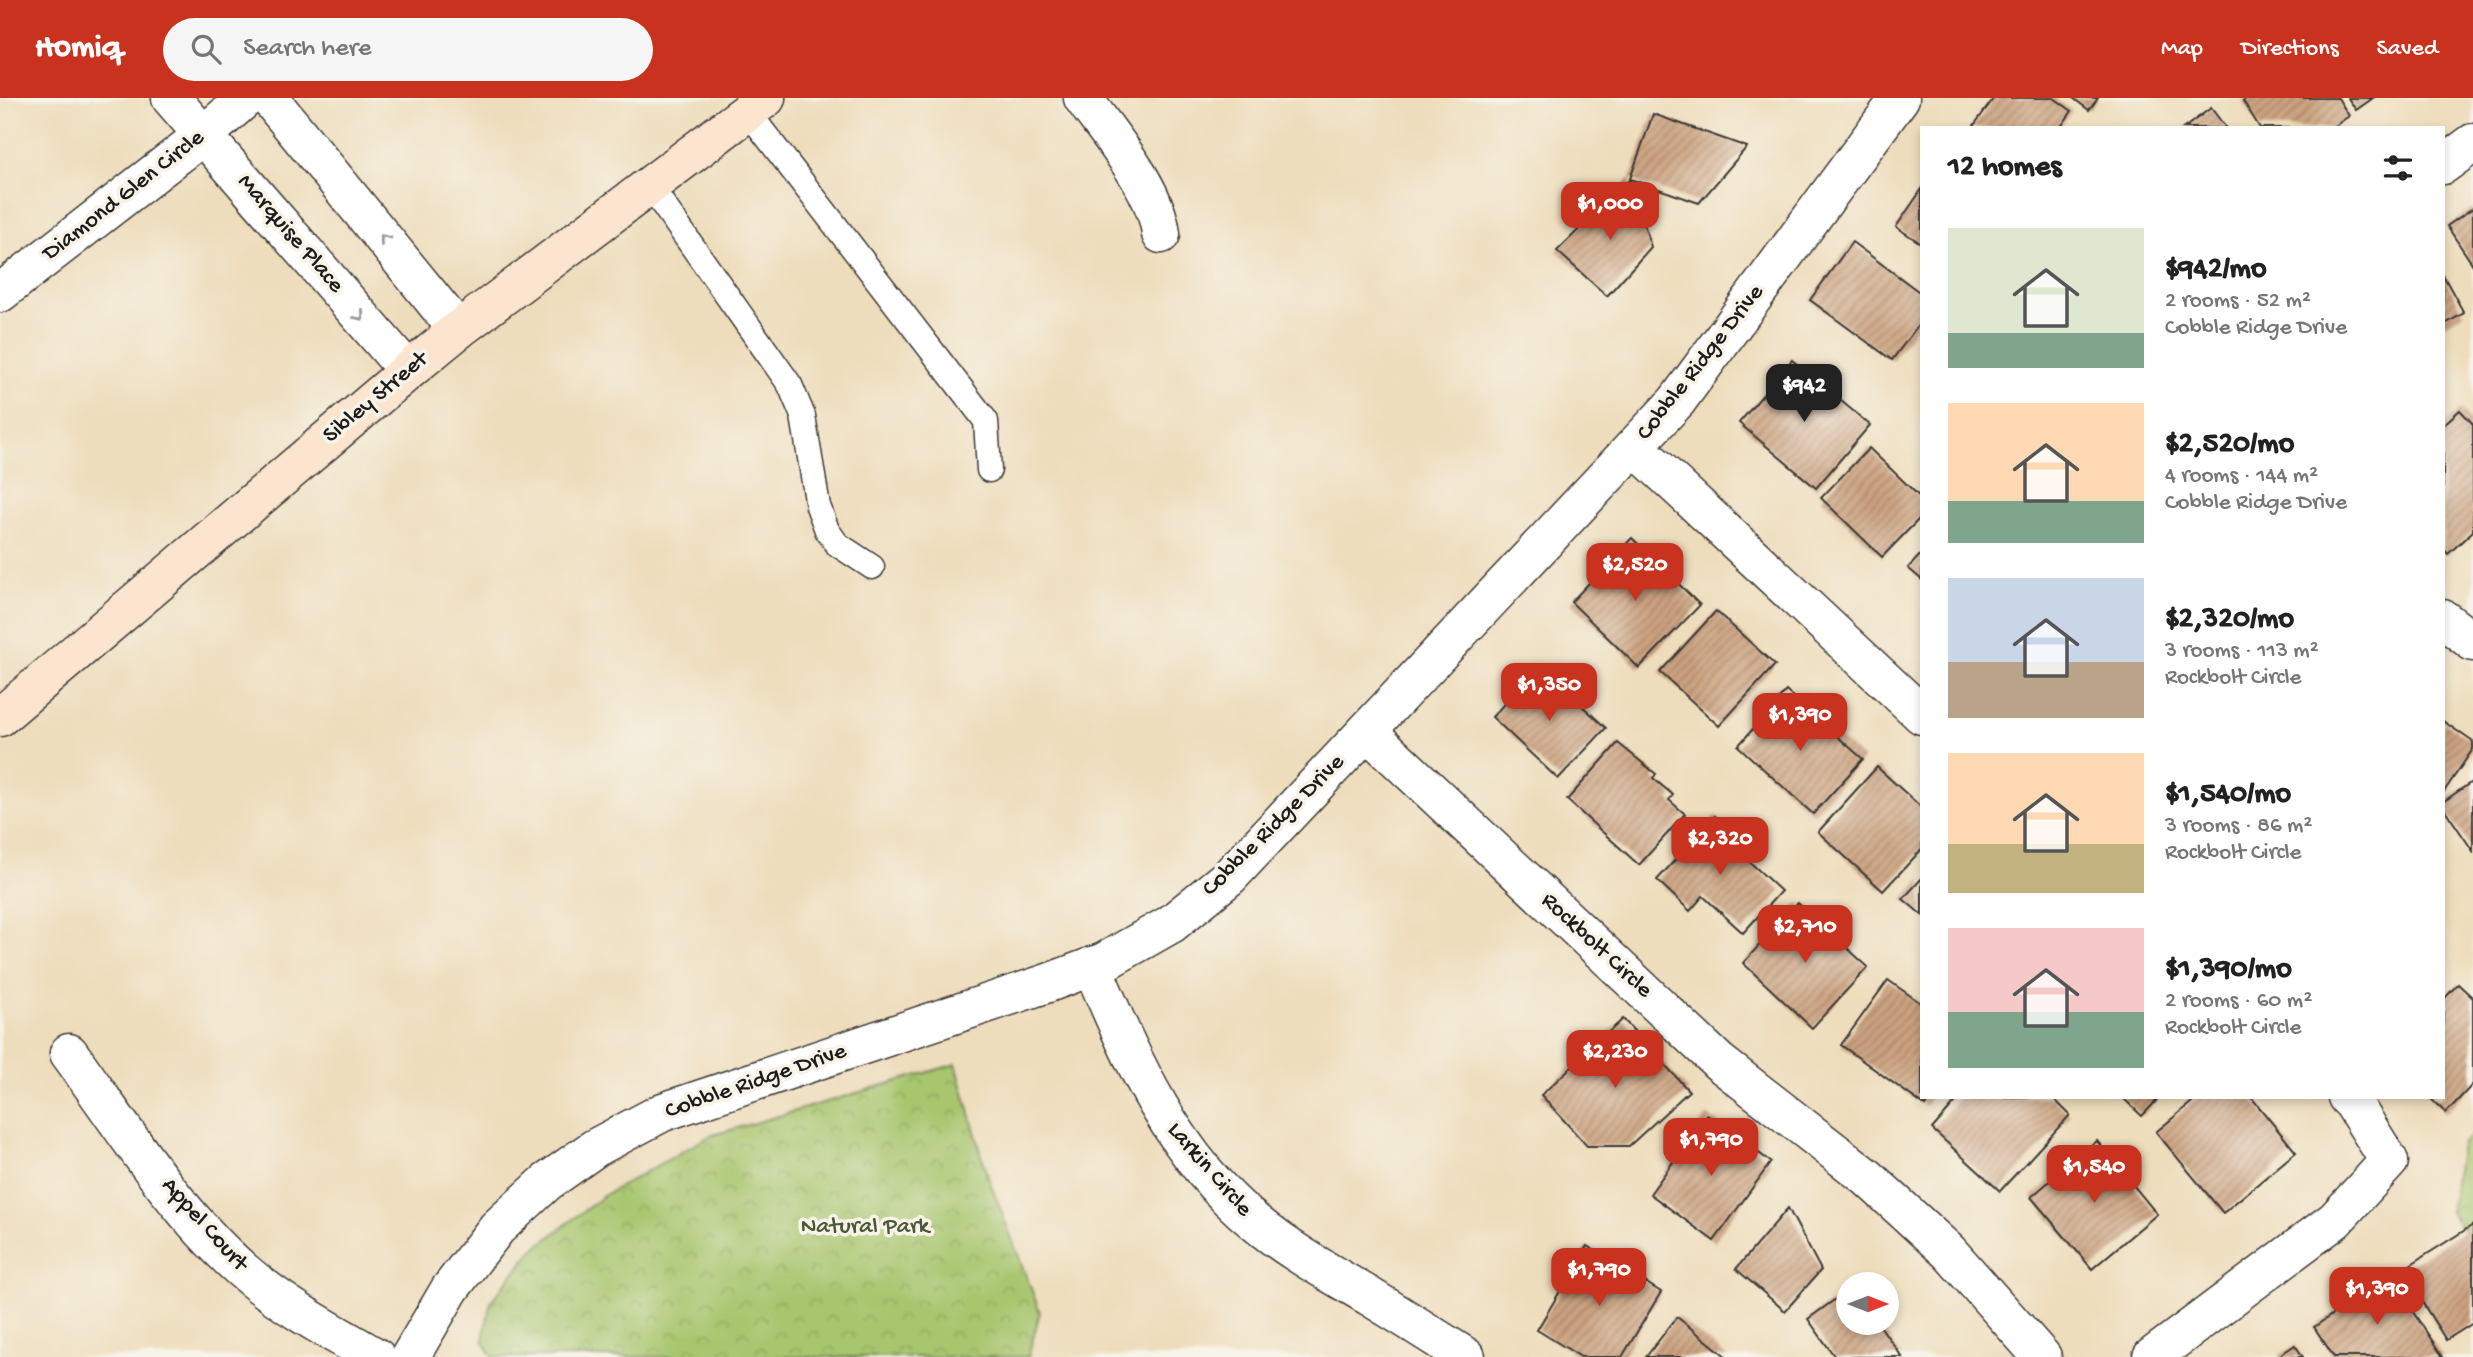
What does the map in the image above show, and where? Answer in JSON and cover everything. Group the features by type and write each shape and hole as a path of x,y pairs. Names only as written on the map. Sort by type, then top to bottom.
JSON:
{"street":[{"name":"Marquise Place","path":"171,98 408,371"},
{"name":"Diamond Glen Circle","path":"0,293 205,134 246,98"},
{"path":"269,98 458,330"},
{"path":"1083,98 1150,194 1160,221 1161,234"},
{"name":"Cobble Ridge Drive","path":"410,1357 450,1289 497,1228 547,1182 596,1147 663,1112 1048,984 1104,962 1171,924 1230,876 1677,401 1900,98"},
{"name":"Sibley Street","path":"0,717 458,330 757,105"},
{"path":"2445,164 2473,143"},
{"path":"1636,447 1920,713"},
{"path":"2445,621 2473,642"},
{"name":"Rockbolt Circle","path":"1367,731 1719,1062 1867,1177 1949,1252 2042,1357"},
{"name":"Larkin Circle","path":"1092,966 1132,1059 1165,1119 1206,1174 1254,1222 1309,1262 1466,1357"},
{"name":"Appel Court","path":"69,1053 175,1197 220,1250 244,1273 299,1313 376,1357"},
{"path":"2152,1357 2335,1220 2389,1161 2349,1099"}],"lane":[{"path":"757,105 986,422 989,470"},
{"path":"650,186 790,385 803,416 818,506 827,530 837,544 872,567"}],"green space":[{"name":"Natural Park","path":"956,1064 988,1177 1040,1312 1028,1357 493,1357 483,1340 491,1301 532,1251 603,1196 710,1136"},
{"path":"2473,1135 2473,1242 2450,1212 2461,1145"}],"building":[{"path":"1994,98 2054,98 2072,111 2061,126 1973,126"},
{"path":"2073,98 2098,98 2089,110"},
{"path":"2247,98 2338,98 2349,116 2335,126 2259,126 2243,101"},
{"path":"2348,98 2373,98 2356,110"},
{"path":"2211,108 2224,126 2187,126"},
{"path":"1653,114 1747,147 1699,203 1630,179"},
{"path":"1630,179 1651,247 1607,296 1557,251"},
{"path":"1920,192 1920,243 1896,227"},
{"path":"2473,208 2473,265 2447,226"},
{"path":"1852,242 1920,293 1920,323 1892,360 1810,300"},
{"path":"2445,279 2464,313 2445,324"},
{"path":"1792,360 1870,425 1816,488 1739,423"},
{"path":"2460,410 2473,424 2473,531 2448,554 2445,550 2445,423"},
{"path":"1869,448 1920,497 1920,518 1882,557 1821,498"},
{"path":"1632,538 1700,605 1639,668 1571,602"},
{"path":"1920,555 1920,578 1908,568"},
{"path":"1716,611 1775,665 1719,726 1660,672"},
{"path":"1539,666 1606,728 1558,779 1492,717"},
{"path":"1786,691 1863,759 1813,814 1738,746"},
{"path":"2445,722 2473,742 2473,749 2445,790"},
{"path":"1618,743 1656,774 1653,778 1673,795 1669,800 1685,814 1639,865 1567,800"},
{"path":"1877,767 1920,806 1920,851 1883,891 1818,832"},
{"path":"2473,781 2473,851 2445,810 2445,801"},
{"path":"1715,816 1747,845 1739,852 1781,891 1743,933 1703,896 1690,911 1657,880"},
{"path":"1920,880 1920,913 1903,899"},
{"path":"1798,903 1868,967 1812,1028 1743,963"},
{"path":"1888,980 1920,1003 1920,1099 1930,1099 1925,1106 1841,1045"},
{"path":"2458,984 2473,998 2473,1084 2446,1113 2431,1099 2445,1099 2445,998"},
{"path":"1623,1019 1689,1091 1629,1146 1587,1146 1541,1095"},
{"path":"1958,1099 2054,1099 2070,1115 2000,1191 1932,1129"},
{"path":"2124,1099 2158,1099 2142,1116"},
{"path":"2196,1099 2253,1099 2296,1152 2223,1213 2156,1132"},
{"path":"1707,1115 1771,1162 1714,1241 1650,1194"},
{"path":"2097,1141 2157,1214 2092,1269 2031,1197"},
{"path":"1788,1208 1821,1270 1785,1311 1736,1269"},
{"path":"2473,1225 2473,1323 2446,1340 2402,1270"},
{"path":"1587,1246 1661,1292 1622,1357 1581,1357 1537,1330"},
{"path":"2389,1276 2443,1357 2334,1357 2314,1327"},
{"path":"1836,1299 1836,1335 1886,1335 1902,1357 1835,1357 1808,1319"},
{"path":"1677,1317 1727,1357 1646,1357"},
{"path":"2295,1345 2303,1357 2277,1357"}]}
